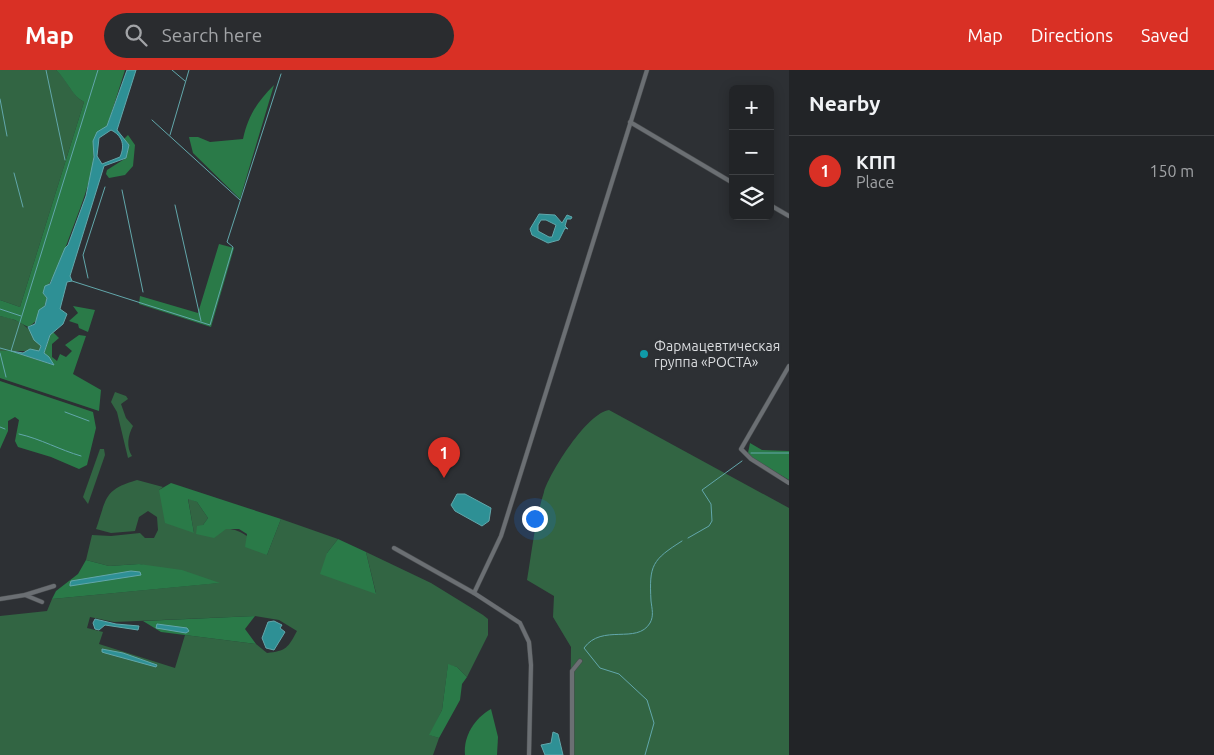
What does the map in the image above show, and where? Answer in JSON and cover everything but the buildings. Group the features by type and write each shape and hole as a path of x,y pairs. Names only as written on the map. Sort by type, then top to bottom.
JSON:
{"street":[{"path":"474,593 501,536 647,70"},
{"path":"630,122 729,181"},
{"path":"774,207 789,216"},
{"path":"789,366 741,449 751,459 789,484"},
{"path":"394,548 474,593 514,617 520,623 527,636 531,665 529,755"},
{"path":"0,599 25,595 54,586"},
{"path":"25,595 42,602"},
{"path":"572,755 572,671 580,661"}],"green space":[{"path":"0,70 56,70 76,96 84,102 20,307 0,300"},
{"path":"56,70 125,70 107,127 95,139 93,167 89,181 61,259 49,285 43,293 47,298 44,306 38,319 28,327 15,320 0,316 0,300 20,307 84,102 76,96"},
{"path":"274,85 240,199 193,153 189,137 198,137 210,142 243,139 254,110"},
{"path":"128,135 135,145 133,166 125,175 109,178 106,174 107,170 126,158 129,145 124,139"},
{"path":"219,244 234,248 211,327 139,304 140,296 198,313"},
{"path":"73,306 95,310 88,332 79,328 78,324 69,321 78,313"},
{"path":"0,316 17,321 28,329 41,345 39,351 0,351"},
{"path":"53,332 59,338 52,344 52,357 57,361 60,354 66,357 72,351 65,345 79,335 86,336 73,374 101,390 99,411 0,378 0,351 11,351 53,365 44,354 50,335"},
{"path":"0,381 93,412 96,428 87,465 79,469 51,457 18,447 15,441 19,420 15,417 8,421 8,431 0,449"},
{"path":"115,392 126,396 128,399 121,404 126,418 133,426 128,441 132,456 128,458 117,412 111,402"},
{"path":"609,410 789,508 789,755 570,755 571,647 553,617 554,596 527,580 538,513 548,483 561,458 580,432 590,421"},
{"path":"750,443 762,450 789,451 789,480 757,462 748,453"},
{"path":"100,449 104,449 105,455 88,504 83,497"},
{"path":"137,480 163,487 159,490 194,533 188,498 197,502 208,518 203,525 239,531 251,539 267,555 281,519 338,539 327,553 376,593 366,552 431,583 488,619 488,635 467,677 457,667 448,665 442,710 430,735 439,738 433,755 0,755 0,616 47,611 52,599 218,583 139,564 109,566 86,560 92,535 111,536 140,533 145,538 154,538 158,530 157,517 148,511 139,517 135,531 111,533 96,529 108,497 112,492","holes":["255,616 279,620 297,631 289,645 282,650 267,653 256,644 185,635 175,668 99,644 103,632 87,628 90,617 114,622"]},
{"path":"171,483 281,519 267,555 245,547 247,534 239,529 226,529 214,538 196,534 197,526 203,525 208,518 197,502 188,499 194,533 165,523 159,490"},
{"path":"338,539 366,552 376,594 320,574 327,553"},
{"path":"86,560 109,566 139,564 182,570 220,583 52,599 56,591 78,574"},
{"path":"255,616 245,629 256,644 161,632 143,621"},
{"path":"448,664 457,667 467,677 462,684 460,700 439,738 429,735 442,710"},
{"path":"491,709 498,737 497,755 465,755 466,741 471,728 480,717"}],"water":[{"path":"127,70 136,70 117,130 129,145 126,158 104,166 70,276 72,281 67,282 60,309 67,314 63,324 50,335 44,353 54,365 11,351 23,353 30,349 39,351 41,346 34,340 28,327 35,324 39,310 45,306 47,298 43,293 45,286 50,284 68,245 86,196 94,157 93,141 97,132 107,126","holes":["111,130 115,132 123,145 120,157 102,164 97,156 99,138"]},
{"path":"539,214 555,215 562,223 567,215 572,217 567,219 565,226 568,229 565,228 559,240 548,243 532,235 530,229","holes":["541,220 546,220 556,225 552,237 538,231 538,225"]},
{"path":"457,494 465,494 491,508 489,521 482,526 455,511 451,505"},
{"path":"131,571 140,572 141,575 70,586 71,581"},
{"path":"95,619 116,624 139,626 138,630 105,625 99,630 95,629 93,623"},
{"path":"274,621 282,625 280,628 285,632 274,650 266,648 262,638 268,622"},
{"path":"157,624 187,628 189,631 186,633 156,628"},
{"path":"102,649 123,653 157,665 156,667 105,653 102,652"},
{"path":"553,732 558,734 563,755 545,755 541,745 551,743"}],"waterway":[{"path":"46,70 65,160"},
{"path":"0,348 11,351 98,70"},
{"path":"172,70 185,81"},
{"path":"170,135 189,70"},
{"path":"72,281 210,325 233,247 227,242 281,74"},
{"path":"0,99 7,136"},
{"path":"152,120 240,200"},
{"path":"14,173 23,207"},
{"path":"88,278 83,255 105,187"},
{"path":"122,190 143,292"},
{"path":"175,205 201,321"},
{"path":"0,309 21,316"},
{"path":"0,353 6,377"},
{"path":"65,412 89,421"},
{"path":"0,427 5,429"},
{"path":"19,434 81,456"},
{"path":"751,453 789,453"},
{"path":"688,538 709,526 712,521 711,504 702,490 742,461"},
{"path":"645,755 654,723 647,700 619,674 600,668 584,648 591,641 600,637 637,633 650,623 652,615 651,579 654,565 664,553 682,541"}],"place":[{"name":"Фармацевтическая группа «РОСТА»","path":"644,354"},
{"name":"КПП","path":"444,478"}]}
